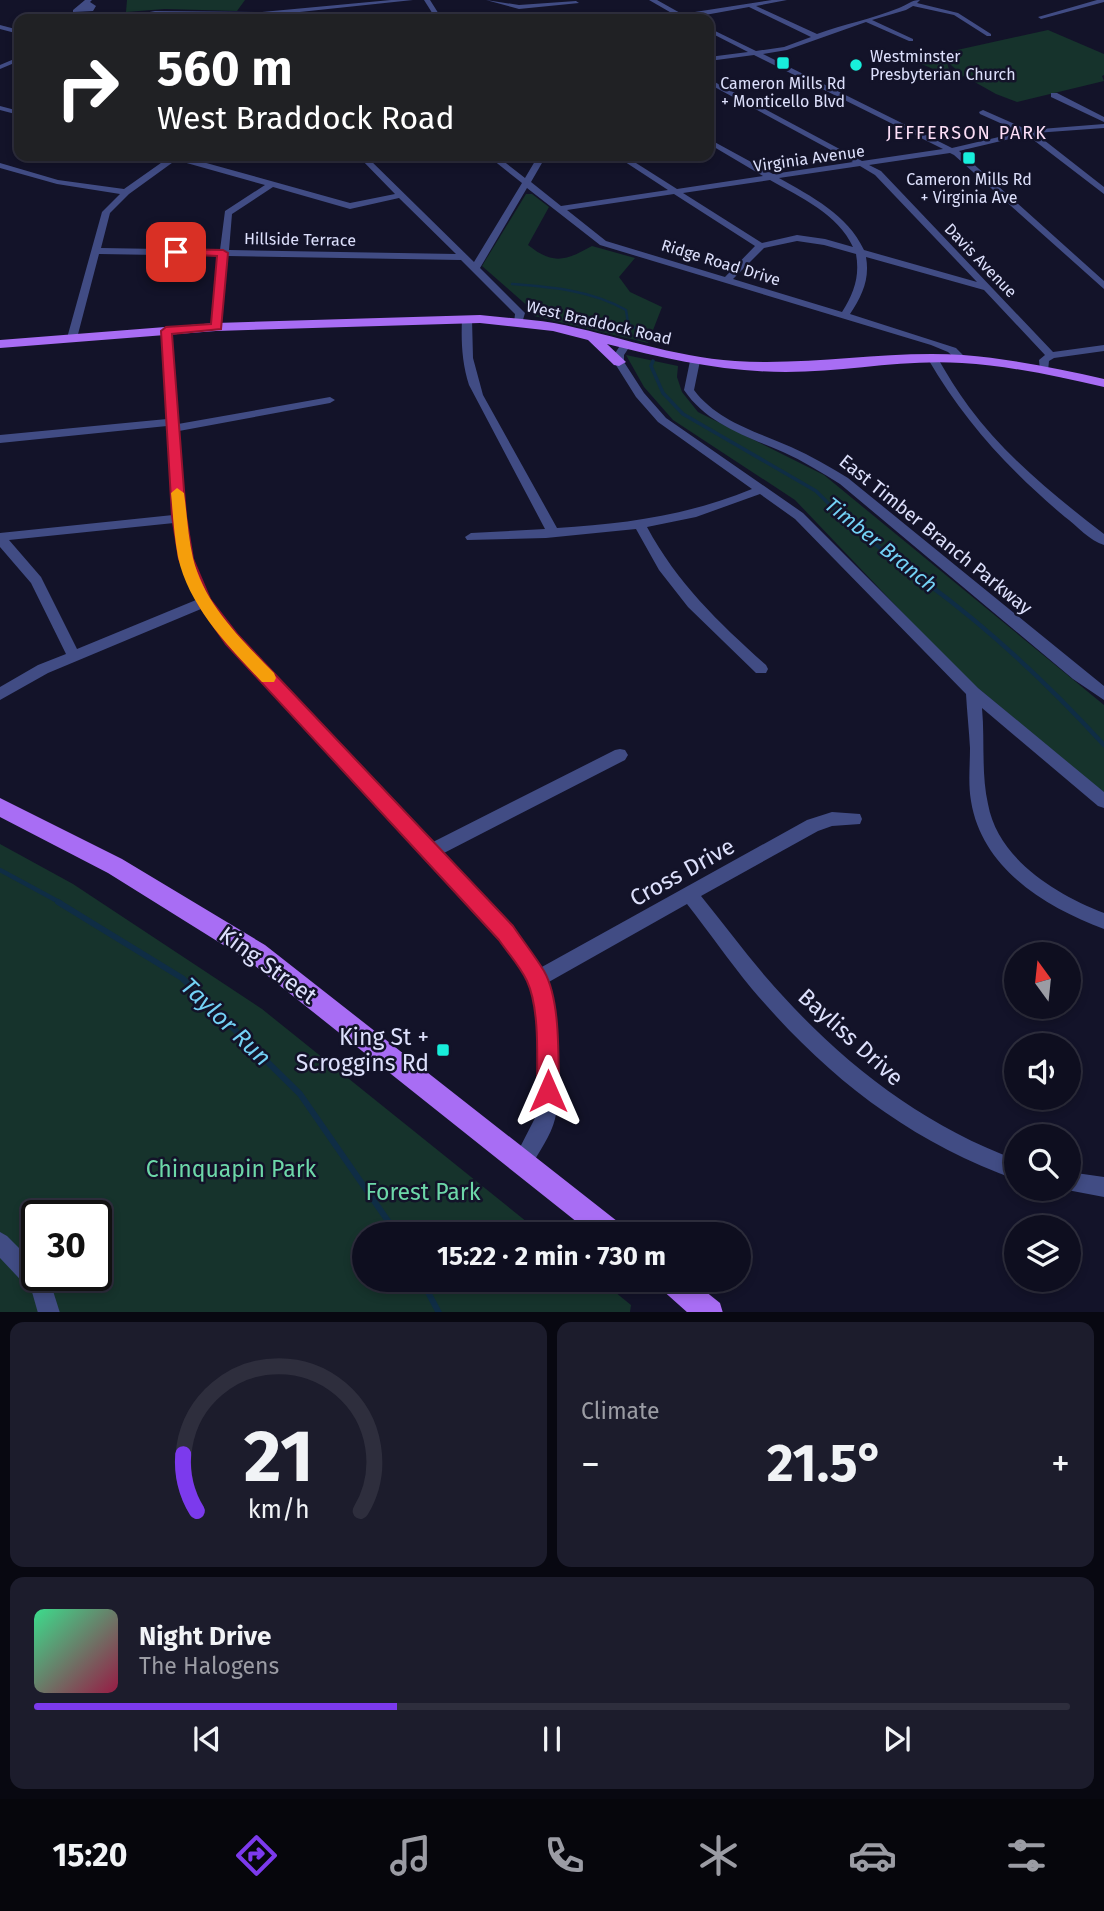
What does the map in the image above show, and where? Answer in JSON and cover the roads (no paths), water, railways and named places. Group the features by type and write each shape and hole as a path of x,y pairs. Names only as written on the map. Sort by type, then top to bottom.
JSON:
{"main road":[{"name":"West Braddock Road","path":"0,344 216,327 467,319 519,321 695,361 787,369 962,359 1044,369 1104,383"},
{"path":"592,336 619,362"},
{"name":"King Street","path":"0,807 115,866 257,953 598,1222"},
{"path":"685,1292 710,1312"}],"street":[{"path":"266,14 410,0"},
{"path":"489,0 519,7 576,3"},
{"path":"652,0 678,14"},
{"path":"738,0 817,37"},
{"path":"707,14 785,0"},
{"path":"1041,17 1104,0"},
{"path":"714,58 779,51 888,15 915,2 956,14 989,35"},
{"path":"346,6 349,14"},
{"path":"152,14 206,14"},
{"path":"867,20 911,40"},
{"path":"714,33 952,150 1104,286"},
{"name":"Davis Avenue","path":"714,84 878,173 1051,355"},
{"path":"1054,96 1104,120"},
{"path":"984,112 1027,132 1104,191"},
{"name":"Virginia Avenue","path":"559,209 952,150 1027,132 1104,126"},
{"path":"714,144 829,212 854,240 864,277 859,297 845,315"},
{"path":"72,338 106,212 126,192 167,161"},
{"path":"191,161 350,206 400,195"},
{"path":"367,161 520,313 519,321"},
{"name":"Ridge Road Drive","path":"498,161 603,243 935,343 952,350 962,359"},
{"path":"475,269 539,161"},
{"path":"628,161 761,246"},
{"path":"0,165 57,183 126,192"},
{"path":"1086,177 1104,174"},
{"path":"216,327 228,213 271,185"},
{"path":"727,280 761,246 797,237 988,288"},
{"name":"Hillside Terrace","path":"95,251 463,257"},
{"path":"467,319 465,344 469,372 478,396 553,532"},
{"path":"166,331 180,518 186,559 204,601 232,640 506,933 537,979 548,1032 548,1091 542,1127 523,1161"},
{"path":"625,345 619,355 619,362 640,395 662,420 799,516 973,692 1104,801"},
{"path":"1044,369 1044,360 1051,355 1104,348"},
{"path":"933,359 951,393 982,432 1012,463 1104,541"},
{"name":"East Timber Branch Parkway","path":"695,361 689,390 701,406 737,427 804,457 844,481 1078,676 1104,694"},
{"path":"0,439 172,425 330,400"},
{"path":"471,537 640,526 704,513 762,489"},
{"path":"0,538 180,518"},
{"path":"640,526 662,565 696,609 761,669"},
{"path":"0,538 36,580 74,656"},
{"path":"0,694 43,669 204,601"},
{"path":"973,692 981,809 990,832 1008,859 1043,890 1067,906 1104,920"},
{"path":"429,852 620,755"},
{"name":"Cross Drive","path":"537,979 813,825 832,818 854,819"},
{"name":"Bayliss Drive","path":"689,894 766,992 802,1031 836,1062 898,1111 960,1148 1004,1165"},
{"path":"1081,1184 1104,1187"},
{"path":"0,1243 41,1286 49,1312"}],"waterway":[{"name":"Timber Branch","path":"512,284 570,291 613,303 626,310 628,323 648,338"},
{"name":"Timber Branch","path":"653,361 651,366 663,393 683,414 816,491 852,527 931,586"},
{"name":"Timber Branch","path":"928,584 1020,660 1104,745"},
{"name":"Taylor Run","path":"0,870 61,903"},
{"name":"Taylor Run","path":"58,902 182,978 300,1094 389,1222"},
{"name":"Taylor Run","path":"428,1292 438,1312"}],"place":[{"name":"Cameron Mills Rd + Monticello Blvd","path":"783,63"},
{"name":"Westminster Presbyterian Church","path":"856,65"},
{"name":"Cameron Mills Rd + Virginia Ave","path":"969,158"},
{"name":"King St + Scroggins Rd","path":"443,1050"}],"district":[{"name":"JEFFERSON PARK","path":"967,133"}],"park label":[{"name":"Chinquapin Park","path":"231,1169"},
{"name":"Forest Park","path":"423,1192"}]}
